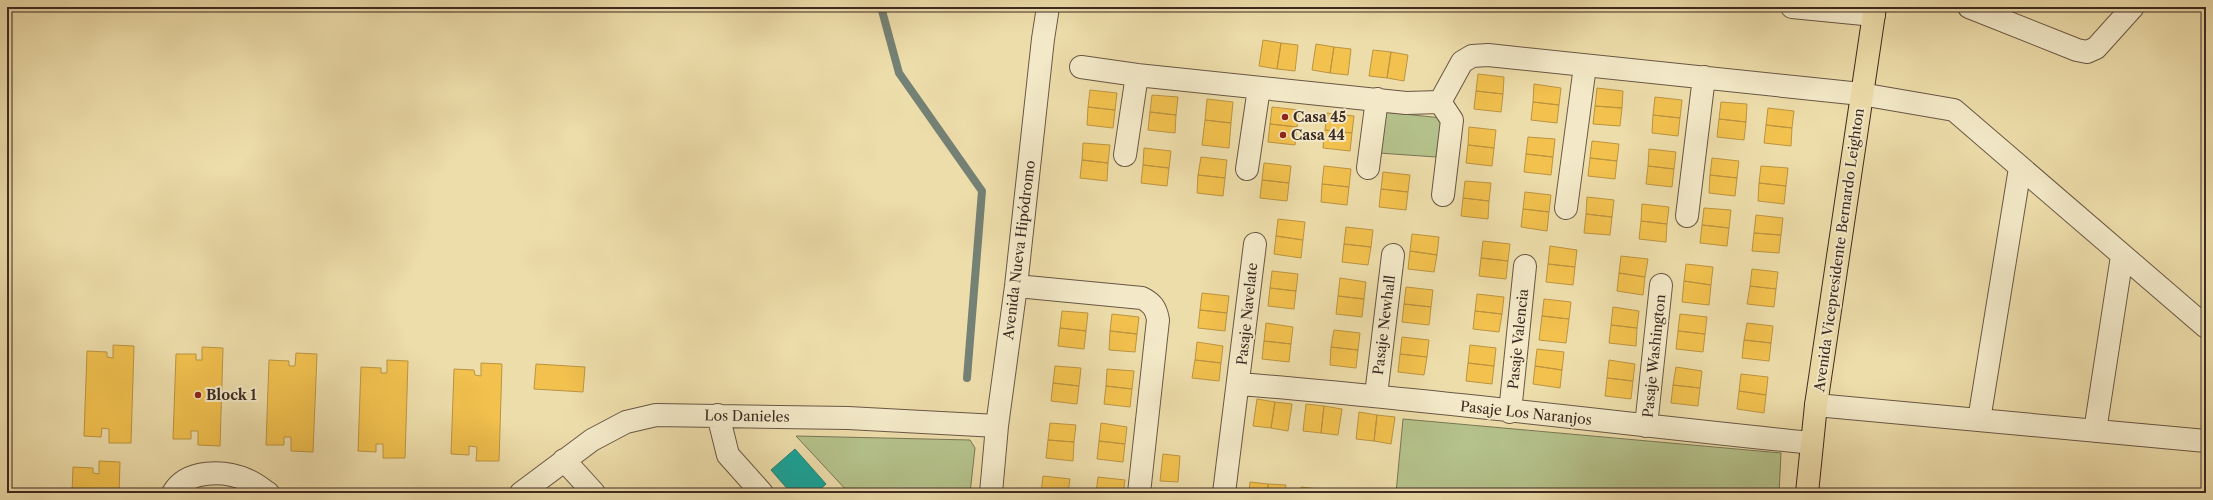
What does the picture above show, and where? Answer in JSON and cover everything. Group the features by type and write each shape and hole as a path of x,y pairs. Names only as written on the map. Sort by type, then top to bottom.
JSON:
{"main road":[{"name":"Avenida Vicepresidente Bernardo Leighton","path":"1807,493 1816,405 1861,94 1875,11"}],"street":[{"name":"Avenida Nueva Hipódromo","path":"991,493 996,426 1016,286 1043,39 1048,7"},
{"path":"1792,7 1875,11"},
{"path":"1969,7 2077,50 2087,52 2096,48 2133,7"},
{"path":"1440,102 1462,62 1472,56 1488,55 1861,94 1954,110 2206,327"},
{"path":"1566,208 1585,66"},
{"path":"1081,67 1137,75 1406,103 1440,102"},
{"path":"1125,155 1137,75"},
{"path":"1687,216 1704,77"},
{"path":"1248,168 1259,88"},
{"path":"1368,168 1377,100"},
{"path":"1440,102 1452,120 1443,195"},
{"path":"1979,420 2020,168"},
{"name":"Pasaje Navelate","path":"1224,493 1239,384 1255,244"},
{"name":"Pasaje Newhall","path":"1376,395 1393,255"},
{"path":"2095,431 2122,256"},
{"name":"Pasaje Valencia","path":"1510,412 1525,266"},
{"name":"Pasaje Washington","path":"1646,426 1661,285"},
{"path":"1016,286 1142,298 1149,301 1157,310 1158,320 1140,493"},
{"name":"Pasaje Los Naranjos","path":"1239,384 1376,395 1510,412 1812,443"},
{"path":"1816,405 2206,441"},
{"name":"Los Danieles","path":"521,493 592,440 626,422 656,415 848,418 996,426"},
{"path":"718,415 728,455 762,493"},
{"path":"564,460 594,493"},
{"path":"173,493 191,478 218,472 247,480 268,493"}],"green space":[{"path":"1384,112 1442,118 1436,157 1379,153"},
{"path":"1403,419 1781,453 1779,493 1396,493"},
{"path":"796,436 970,440 975,448 970,493 849,493"}],"building: Viviendas":[{"path":"1263,40 1281,43 1277,69 1259,66"},
{"path":"1281,43 1298,45 1295,71 1277,69"},
{"path":"1316,44 1334,47 1330,73 1312,70"},
{"path":"1334,47 1351,49 1348,75 1330,73"},
{"path":"1373,50 1391,52 1387,78 1369,76"},
{"path":"1391,52 1408,55 1404,81 1387,78"},
{"path":"1478,74 1504,77 1503,94 1476,91"},
{"path":"1534,84 1561,88 1559,105 1533,102"},
{"path":"1597,88 1623,91 1622,108 1595,106"},
{"path":"1090,90 1117,93 1115,110 1088,107"},
{"path":"1476,91 1503,94 1501,112 1474,109"},
{"path":"1152,95 1178,97 1176,115 1150,112"},
{"path":"1655,97 1682,100 1680,118 1653,115"},
{"path":"1207,99 1233,102 1231,123 1205,120"},
{"path":"1533,102 1559,105 1557,123 1531,120"},
{"path":"1721,102 1747,104 1746,122 1719,119"},
{"path":"1595,106 1622,108 1620,126 1593,124"},
{"path":"1088,107 1115,110 1113,128 1087,125"},
{"name":"Casa 45","path":"1272,107 1299,110 1297,127 1270,124"},
{"path":"1768,108 1794,111 1792,128 1766,125"},
{"path":"1150,112 1176,115 1175,133 1148,130"},
{"path":"1327,113 1354,116 1352,133 1325,130"},
{"path":"1653,115 1680,118 1678,136 1652,133"},
{"path":"1719,119 1746,122 1744,140 1717,137"},
{"path":"1205,120 1231,123 1229,148 1202,145"},
{"name":"Casa 44","path":"1270,124 1297,127 1295,145 1268,142"},
{"path":"1766,125 1792,128 1791,146 1764,143"},
{"path":"1469,127 1496,130 1494,148 1468,145"},
{"path":"1325,130 1352,133 1350,151 1323,148"},
{"path":"1528,137 1555,139 1553,157 1526,154"},
{"path":"1592,141 1619,144 1617,161 1590,158"},
{"path":"1083,143 1110,145 1108,163 1082,160"},
{"path":"1468,145 1494,148 1492,166 1466,163"},
{"path":"1144,148 1171,151 1169,168 1143,165"},
{"path":"1649,149 1676,152 1674,169 1648,166"},
{"path":"1526,154 1553,157 1551,175 1524,172"},
{"path":"1201,157 1227,160 1225,178 1198,175"},
{"path":"1590,158 1617,161 1615,179 1588,176"},
{"path":"1712,158 1739,161 1737,178 1710,175"},
{"path":"1082,160 1108,163 1107,181 1080,178"},
{"path":"1264,163 1291,166 1289,183 1262,180"},
{"path":"1143,165 1169,168 1167,186 1141,183"},
{"path":"1324,166 1351,169 1349,187 1322,184"},
{"path":"1648,166 1674,169 1672,187 1646,184"},
{"path":"1761,166 1788,168 1786,186 1759,183"},
{"path":"1383,172 1410,175 1408,192 1381,189"},
{"path":"1198,175 1225,178 1223,196 1197,193"},
{"path":"1710,175 1737,178 1735,196 1709,193"},
{"path":"1262,180 1289,183 1287,201 1260,198"},
{"path":"1465,181 1491,183 1489,201 1463,198"},
{"path":"1759,183 1786,186 1784,204 1758,201"},
{"path":"1322,184 1349,187 1347,205 1321,202"},
{"path":"1381,189 1408,192 1406,210 1379,207"},
{"path":"1525,192 1551,195 1549,212 1523,209"},
{"path":"1587,197 1614,200 1612,217 1586,214"},
{"path":"1463,198 1489,201 1488,219 1461,216"},
{"path":"1642,204 1669,207 1667,224 1641,221"},
{"path":"1704,208 1731,210 1729,228 1702,225"},
{"path":"1523,209 1549,212 1547,231 1521,227"},
{"path":"1586,214 1612,217 1610,235 1584,233"},
{"path":"1756,215 1783,218 1781,235 1754,233"},
{"path":"1278,219 1305,222 1303,240 1276,236"},
{"path":"1641,221 1667,224 1666,242 1639,239"},
{"path":"1702,225 1729,228 1727,246 1700,243"},
{"path":"1346,227 1373,230 1371,247 1344,244"},
{"path":"1754,233 1781,235 1779,253 1752,251"},
{"path":"1412,234 1439,237 1437,255 1410,251"},
{"path":"1276,236 1303,240 1301,258 1274,254"},
{"path":"1483,241 1510,244 1508,261 1481,258"},
{"path":"1344,244 1371,247 1368,265 1342,262"},
{"path":"1550,246 1577,250 1575,267 1548,264"},
{"path":"1410,251 1437,255 1434,272 1408,269"},
{"path":"1621,256 1648,259 1645,277 1619,273"},
{"path":"1481,258 1508,261 1506,279 1479,276"},
{"path":"1548,264 1575,267 1573,285 1546,282"},
{"path":"1686,264 1713,267 1711,285 1684,281"},
{"path":"1752,269 1778,272 1776,289 1750,286"},
{"path":"1272,271 1298,274 1296,291 1270,288"},
{"path":"1619,273 1645,277 1643,295 1617,291"},
{"path":"1340,278 1366,282 1364,299 1338,296"},
{"path":"1684,281 1711,285 1709,305 1682,302"},
{"path":"1750,286 1776,289 1774,307 1747,304"},
{"path":"1406,287 1433,290 1431,307 1404,304"},
{"path":"1270,288 1296,291 1294,309 1268,306"},
{"path":"1202,293 1229,296 1227,313 1200,310"},
{"path":"1477,294 1504,297 1502,314 1475,311"},
{"path":"1338,296 1364,299 1362,317 1336,314"},
{"path":"1544,299 1571,302 1569,319 1542,316"},
{"path":"1404,304 1431,307 1429,325 1402,322"},
{"path":"1613,307 1639,311 1637,328 1611,325"},
{"path":"1200,310 1227,313 1225,331 1198,328"},
{"path":"1062,311 1088,313 1086,331 1060,328"},
{"path":"1475,311 1502,314 1499,332 1473,329"},
{"path":"1112,314 1139,317 1137,334 1110,331"},
{"path":"1680,314 1707,317 1705,334 1678,331"},
{"path":"1542,316 1569,319 1566,343 1539,340"},
{"path":"1266,323 1293,327 1291,344 1264,341"},
{"path":"1747,323 1773,326 1771,343 1744,340"},
{"path":"1611,325 1637,328 1636,346 1609,343"},
{"path":"1060,328 1086,331 1084,349 1058,346"},
{"path":"1334,330 1360,333 1358,350 1331,347"},
{"path":"1110,331 1137,334 1135,352 1109,350"},
{"path":"1678,331 1705,334 1703,352 1676,349"},
{"path":"1402,337 1429,340 1427,357 1400,354"},
{"path":"1744,340 1771,343 1769,361 1742,358"},
{"path":"1264,341 1291,344 1289,362 1262,359"},
{"path":"1197,342 1223,346 1221,363 1195,360"},
{"path":"113,345 134,346 131,443 109,443 109,429 102,428 101,437 84,436 87,351 107,352 107,357 113,358"},
{"path":"1470,345 1496,348 1494,366 1468,363"},
{"name":"Block 1","path":"202,347 223,348 220,446 198,445 198,431 191,431 191,439 173,439 176,354 196,354 196,360 202,360"},
{"path":"1331,347 1358,350 1356,368 1330,365"},
{"path":"1537,349 1564,352 1562,370 1535,366"},
{"path":"296,353 317,354 313,452 291,451 291,437 284,437 284,445 266,445 269,360 289,361 289,366 295,366"},
{"path":"1400,354 1427,357 1424,375 1398,372"},
{"path":"387,360 408,361 405,458 383,458 383,444 376,444 376,452 358,451 361,367 381,368 381,373 387,373"},
{"path":"1195,360 1221,363 1219,381 1192,378"},
{"path":"1609,360 1635,364 1633,381 1607,378"},
{"path":"481,363 502,364 499,461 476,461 477,447 469,446 469,455 451,454 454,369 474,370 475,375 481,376"},
{"path":"1468,363 1494,366 1492,384 1466,381"},
{"path":"536,364 585,367 583,392 534,389"},
{"path":"1055,366 1081,368 1079,386 1053,383"},
{"path":"1535,366 1562,370 1560,388 1533,384"},
{"path":"1676,367 1702,371 1700,388 1673,385"},
{"path":"1107,369 1134,371 1132,389 1106,386"},
{"path":"1741,374 1768,377 1766,395 1739,391"},
{"path":"1607,378 1633,381 1631,399 1605,396"},
{"path":"1053,383 1079,386 1077,404 1051,401"},
{"path":"1673,385 1700,388 1698,406 1671,403"},
{"path":"1106,386 1132,389 1130,407 1104,404"},
{"path":"1739,391 1766,395 1764,413 1737,409"},
{"path":"1257,399 1275,402 1271,428 1253,426"},
{"path":"1275,402 1292,404 1288,431 1271,428"},
{"path":"1306,404 1324,406 1321,433 1303,431"},
{"path":"1324,406 1342,409 1338,435 1321,433"},
{"path":"1359,412 1377,415 1374,441 1356,439"},
{"path":"1377,415 1395,417 1391,444 1374,441"},
{"path":"1050,423 1076,425 1074,442 1048,440"},
{"path":"1101,423 1127,427 1125,444 1099,441"},
{"path":"1048,440 1074,442 1073,461 1046,458"},
{"path":"1099,441 1125,444 1123,462 1097,459"},
{"path":"1163,454 1180,456 1178,482 1160,481"},
{"path":"99,461 120,462 119,493 72,493 73,467 93,468 93,473 99,474"},
{"path":"1043,476 1070,479 1068,493 1041,493"},
{"path":"1098,477 1125,480 1123,493 1096,493"},
{"path":"1250,482 1268,484 1268,493 1249,493"},
{"path":"1268,484 1286,485 1285,493 1268,493"},
{"path":"1301,487 1319,489 1319,493 1300,493"},
{"path":"1319,489 1337,490 1336,493 1319,493"},
{"path":"1352,491 1370,492 1370,493 1352,493"}],"building: Público":[{"path":"795,449 826,484 816,493 791,493 771,470"}],"waterway":[{"path":"881,7 899,73 982,191 967,378"}],"place":[{"name":"Casa 45","path":"1285,117"},
{"name":"Casa 44","path":"1283,135"},
{"name":"Block 1","path":"198,395"}]}
